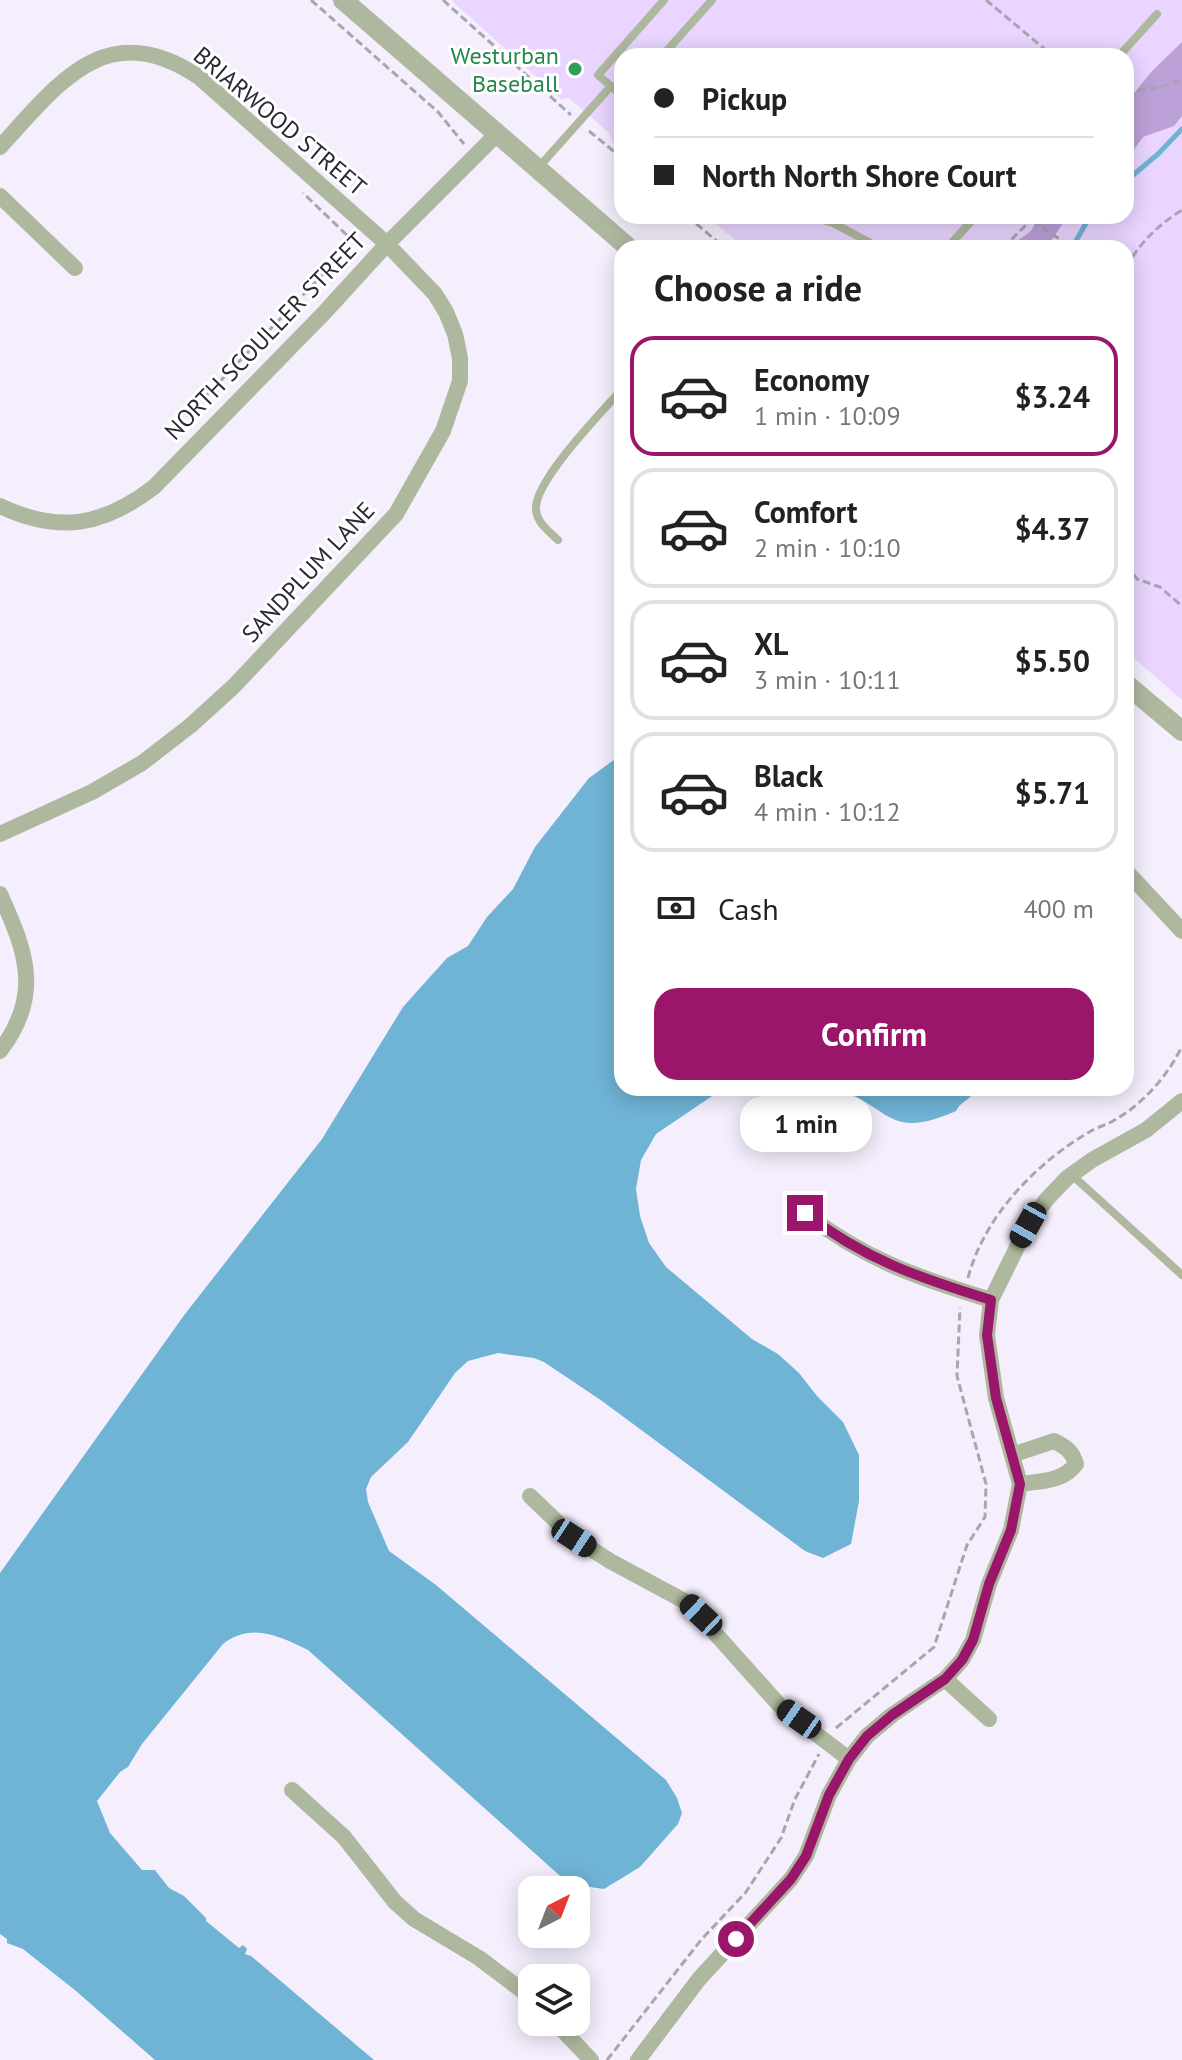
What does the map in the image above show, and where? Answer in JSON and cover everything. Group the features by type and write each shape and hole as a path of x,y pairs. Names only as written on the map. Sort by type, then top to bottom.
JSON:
{"street":[{"path":"343,0 620,240"},
{"name":"BRIARWOOD STREET","path":"0,147 74,72 98,58 133,53 170,61 199,77 387,244"},
{"name":"NORTH SCOULLER STREET","path":"0,506 29,519 86,521 111,515 132,504 154,487 497,134"},
{"path":"0,196 75,268"},
{"name":"SANDPLUM LANE","path":"0,834 92,792 142,763 190,726 234,686 396,514 443,431 460,381 460,358 446,312 435,294 387,244"},
{"path":"1134,691 1182,731"},
{"path":"1134,880 1182,931"},
{"path":"0,894 20,939 27,965 27,990 19,1020 0,1051"},
{"path":"638,2060 699,1979 791,1879 806,1856 829,1795 849,1759 867,1736 945,1679 962,1660 973,1640 989,1584 1011,1530 1020,1484 996,1398 987,1335 991,1300 1028,1225 1046,1200 1092,1160 1146,1130 1182,1101"},
{"path":"805,1213 865,1254 925,1280 991,1300"},
{"path":"1012,1455 1054,1441 1073,1454 1076,1464 1069,1473 1053,1480 1020,1484"},
{"path":"530,1496 574,1538 688,1603 782,1708 849,1759"},
{"path":"945,1679 989,1719"},
{"path":"292,1790 344,1837 395,1902 414,1919 479,1958 518,1987"},
{"path":"568,2036 591,2060"}],"lane":[{"path":"622,48 664,0"},
{"path":"669,48 712,0"},
{"path":"1126,48 1157,14"},
{"path":"614,57 598,75 614,89"},
{"path":"537,169 611,86"},
{"path":"835,224 865,240"},
{"path":"954,240 969,224"},
{"path":"558,540 537,519 535,506 543,486 557,465 614,398"},
{"path":"1072,1175 1182,1275"}],"path":[{"path":"311,0 438,112 464,144"},
{"path":"443,0 614,151"},
{"path":"986,0 1043,48"},
{"path":"1134,91 1173,86 1182,77"},
{"path":"178,425 354,242 299,190"},
{"path":"1134,254 1157,225 1182,210"},
{"path":"696,224 716,240"},
{"path":"1011,240 1027,224"},
{"path":"1040,224 1062,240"},
{"path":"1134,575 1160,587 1182,606"},
{"path":"607,2060 701,1940 746,1892 781,1838 801,1787 827,1741 851,1713 934,1647 967,1545 985,1517 986,1484 957,1376 958,1315 969,1271 987,1234 1013,1194 1037,1168 1092,1130 1112,1122 1140,1103 1175,1061 1182,1046"}],"shaded area":[{"path":"451,0 1182,0 1182,700 1134,658 1134,240 735,240 716,224 1134,224 1134,48 614,48 614,144 609,133 569,98 561,99"},
{"path":"1182,42 1182,116 1174,126 1143,137 1134,150 1134,93"},
{"path":"1035,224 1062,224 1052,240 1019,240"}],"water":[{"path":"614,760 614,1096 712,1096 656,1134 641,1160 636,1189 640,1216 649,1243 666,1267 752,1339 778,1354 843,1422 859,1455 859,1501 851,1544 823,1558 805,1551 602,1401 544,1362 498,1353 468,1361 455,1373 408,1442 371,1477 366,1489 368,1502 389,1551 436,1585 666,1780 682,1813 678,1824 640,1867 604,1889 590,1887 590,1876 560,1876 308,1650 265,1634 234,1637 223,1644 142,1744 128,1767 120,1772 97,1801 110,1833 142,1870 155,1870 169,1888 184,1896 206,1921 239,1948 243,1945 247,1949 245,1954 374,2060 155,2060 76,1991 23,1949 7,1943 7,1939 0,1934 0,1573 185,1314 322,1139 403,1007 447,958 468,946 487,917 513,889 535,847 589,778"},
{"path":"855,1096 971,1096 956,1111 915,1123 890,1118"}],"waterway":[{"path":"1134,174 1182,129"},
{"path":"1076,240 1086,224"}],"place":[{"name":"Westurban Baseball","path":"575,69"}],"route":[{"path":"736,1939 791,1879 806,1856 841,1771 867,1736 892,1715 932,1691 962,1660 981,1619 989,1584 1011,1530 1020,1484 996,1398 987,1335 991,1300 893,1268 831,1233 805,1213"}]}
